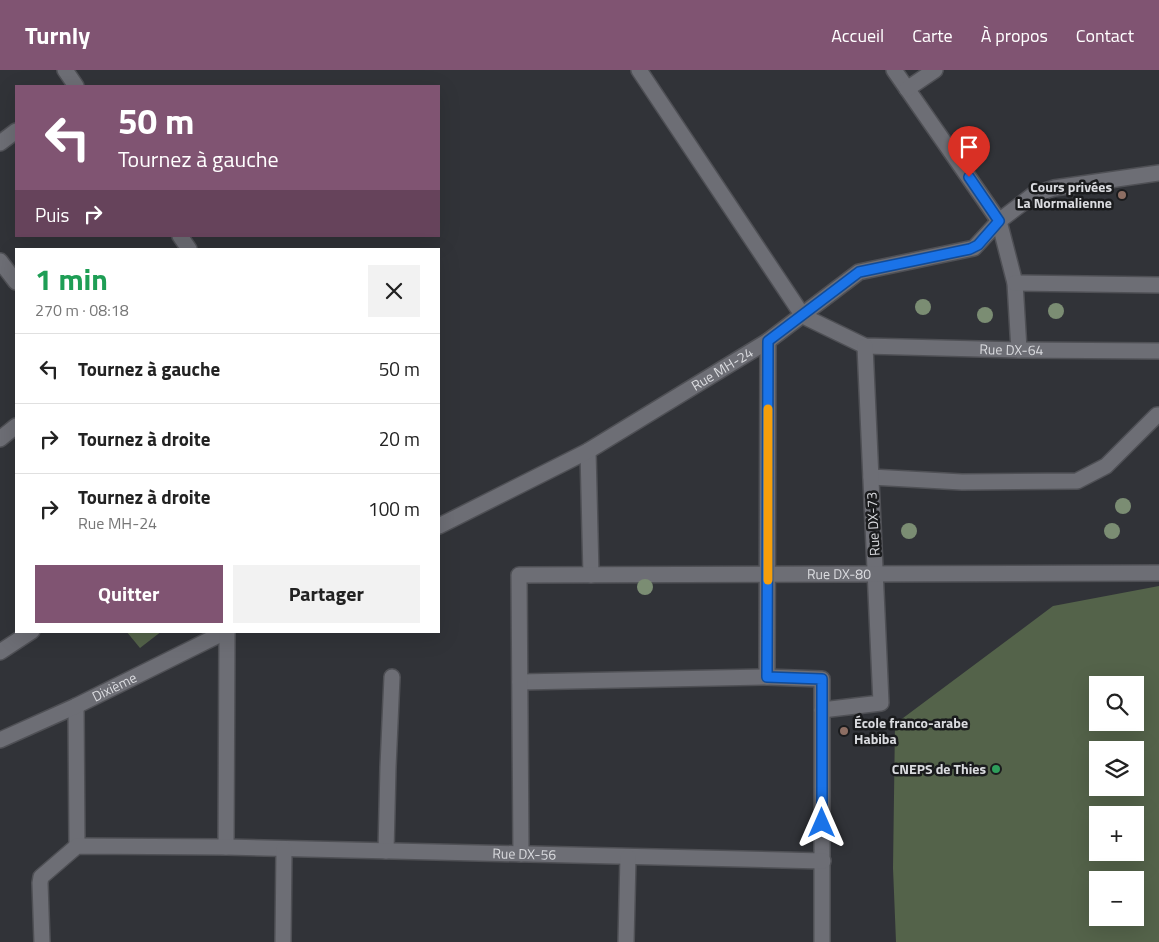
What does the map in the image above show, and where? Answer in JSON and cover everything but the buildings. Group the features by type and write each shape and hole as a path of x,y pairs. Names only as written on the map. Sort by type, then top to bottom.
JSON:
{"street":[{"path":"65,70 75,85"},
{"path":"640,70 803,316 866,346"},
{"path":"894,70 999,221 1015,283 1019,350"},
{"path":"908,89 934,70"},
{"path":"0,143 15,132"},
{"name":"Rue MH-24","path":"440,525 588,451 768,341 859,272 974,248 999,221 1033,195 1054,188 1159,173"},
{"path":"181,237 188,248"},
{"path":"1,266 15,281"},
{"path":"1015,283 1159,285"},
{"path":"767,677 768,341"},
{"name":"Rue DX-64","path":"866,346 1159,351"},
{"name":"Rue DX-73","path":"822,710 881,703 866,346"},
{"path":"871,477 962,482 1077,481 1106,466 1159,415"},
{"path":"0,439 15,427"},
{"path":"588,451 591,575"},
{"name":"Rue DX-80","path":"520,682 519,575 1159,573"},
{"path":"0,652 29,633"},
{"name":"Dixième","path":"0,740 76,706 223,633"},
{"path":"226,847 227,633"},
{"path":"386,851 392,677"},
{"path":"521,854 520,682 767,677 822,679 822,942"},
{"path":"42,942 41,877 77,846 76,706"},
{"name":"Rue DX-56","path":"77,846 284,848 823,861"},
{"path":"283,942 284,848"},
{"path":"626,942 628,856"}],"green space":[{"name":"CNEPS de Thies","path":"1159,586 1159,942 896,942 893,868 895,724 1053,606"},
{"path":"128,633 159,633 140,648"}],"slow traffic":[{"path":"768,409 768,580"}],"place":[{"name":"Cours privées La Normalienne","path":"1122,195"},
{"name":"École franco-arabe Habiba","path":"844,731"},
{"name":"CNEPS de Thies","path":"996,769"}],"route":[{"path":"822,823 822,679 767,677 768,341 859,272 970,249 978,245 999,221 969,177"}]}
